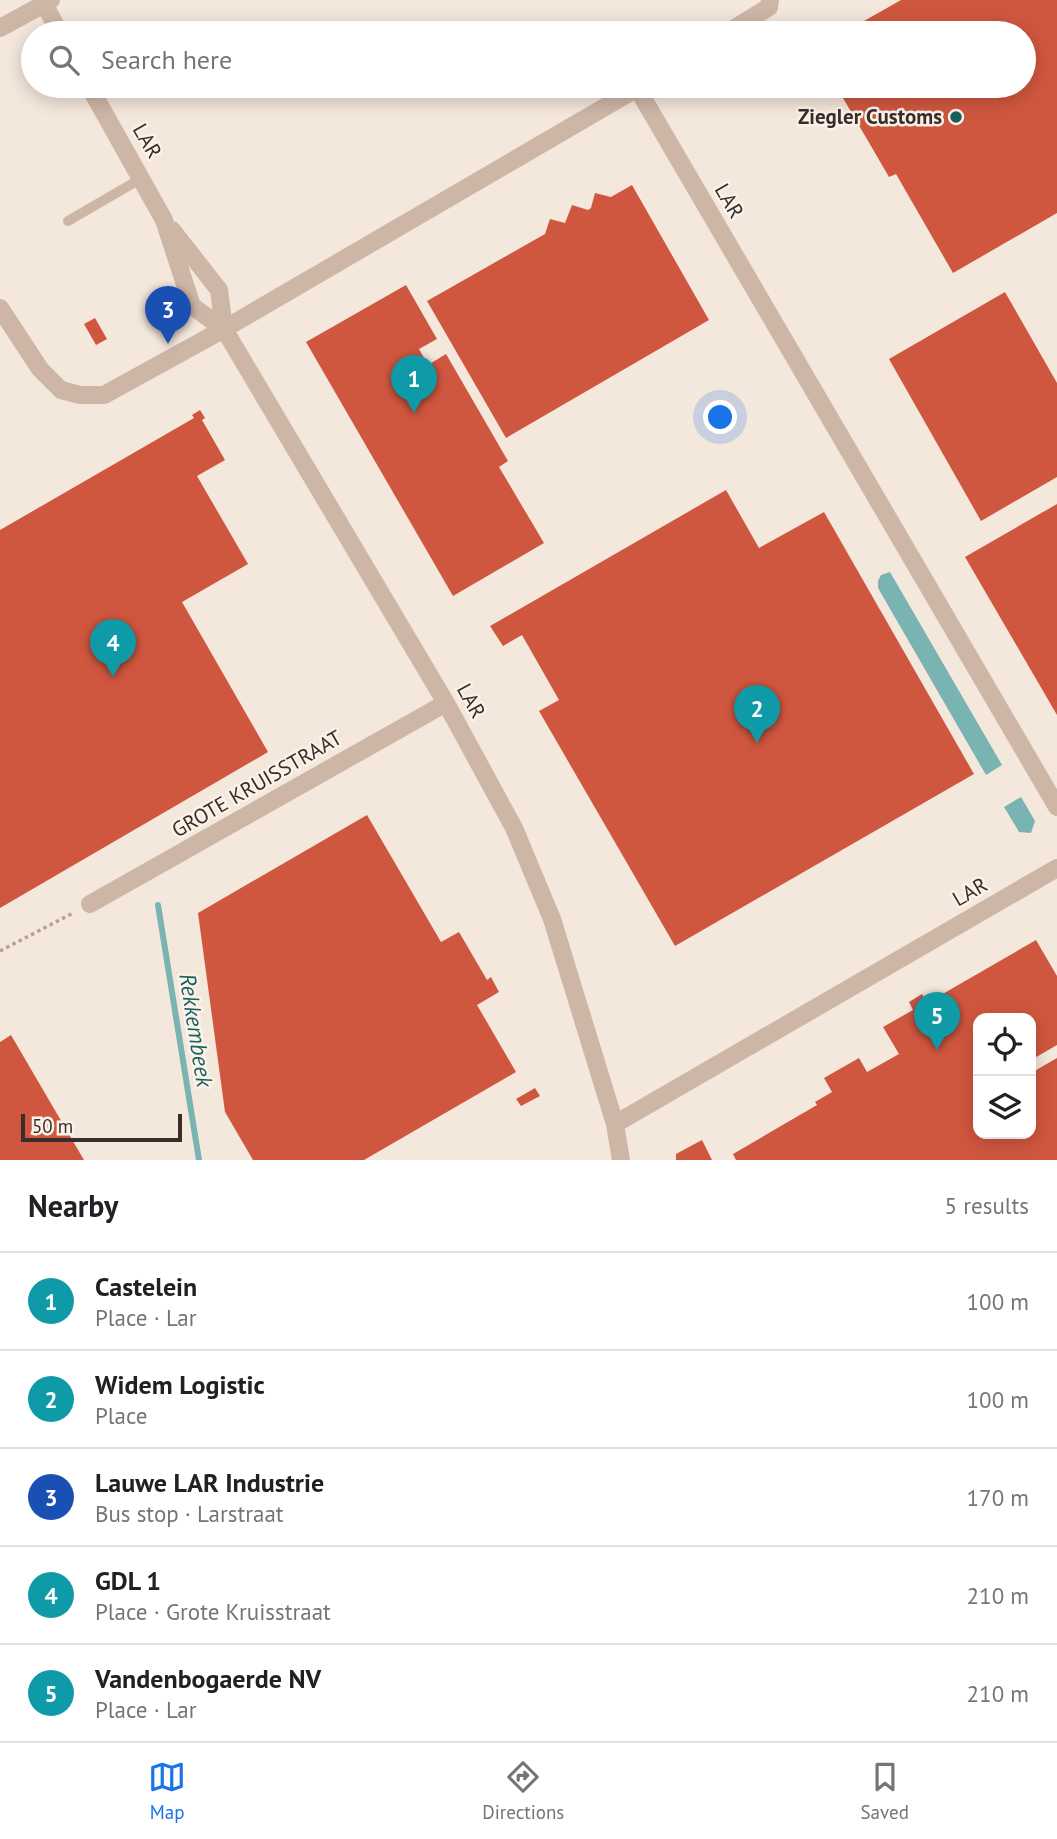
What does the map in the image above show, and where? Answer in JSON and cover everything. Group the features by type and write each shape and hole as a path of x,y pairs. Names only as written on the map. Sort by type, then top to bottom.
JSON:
{"street":[{"path":"0,28 48,2 55,21"},
{"path":"745,21 774,2"},
{"name":"LAR","path":"96,98 164,220 192,306 224,329"},
{"name":"LAR","path":"224,329 620,98"},
{"name":"LAR","path":"645,98 1057,807"},
{"name":"LAR","path":"164,220 219,290 224,329 446,703 514,828 552,919 615,1124 621,1160"},
{"path":"0,309 40,369 61,390 80,395 104,395 224,329"},
{"name":"GROTE KRUISSTRAAT","path":"90,904 446,703"},
{"name":"LAR","path":"615,1124 1057,868"}],"lane":[{"path":"68,221 142,178"}],"path":[{"path":"0,951 90,904"}],"water":[{"path":"890,572 1002,765 986,775 878,588 881,575"},
{"path":"1021,797 1035,821 1031,833 1019,832 1004,807"}],"building":[{"name":"Ziegler Customs","path":"901,0 1057,0 1057,213 953,273 896,174 889,177 843,98 1036,98 1036,21 864,21"},
{"path":"632,185 709,320 506,438 427,301 545,234 550,219 565,223 572,205 588,210 595,193 611,197"},
{"path":"406,285 437,339 419,349 428,365 446,354 508,461 499,467 544,543 453,596 306,342"},
{"path":"1005,292 1057,383 1057,477 981,521 889,359"},
{"path":"95,318 107,339 96,345 84,324"},
{"path":"200,410 205,418 202,420 225,460 197,476 248,564 182,602 268,752 0,908 0,530 194,418 192,415"},
{"path":"726,490 759,548 824,512 974,774 675,946 539,711 559,700 522,635 503,646 490,626"},
{"path":"1057,504 1057,715 965,557"},
{"path":"367,815 441,942 459,932 487,980 491,977 499,992 477,1005 516,1072 364,1160 253,1160 225,1112 198,913"},
{"path":"1036,940 1057,976 1057,1045 1036,1057 1036,1013 973,1013 973,1139 1036,1139 1036,1070 1057,1058 1057,1160 736,1160 733,1154 817,1105 815,1102 832,1092 824,1078 859,1058 867,1072 899,1054 883,1027 913,1010 909,1002 922,994 927,1003"},
{"path":"11,1035 84,1160 0,1160 0,1042"},
{"path":"535,1088 540,1096 521,1106 516,1099"},
{"path":"702,1140 712,1160 676,1160 676,1154"}],"waterway":[{"name":"Rekkembeek","path":"158,905 199,1160"}],"place":[{"name":"Ziegler Customs","path":"956,117"},
{"name":"Lauwe LAR Industrie","path":"168,344"},
{"name":"Castelein","path":"414,413"},
{"name":"GDL 1","path":"113,677"},
{"name":"Widem Logistic","path":"757,743"},
{"name":"Vandenbogaerde NV","path":"937,1050"}]}
